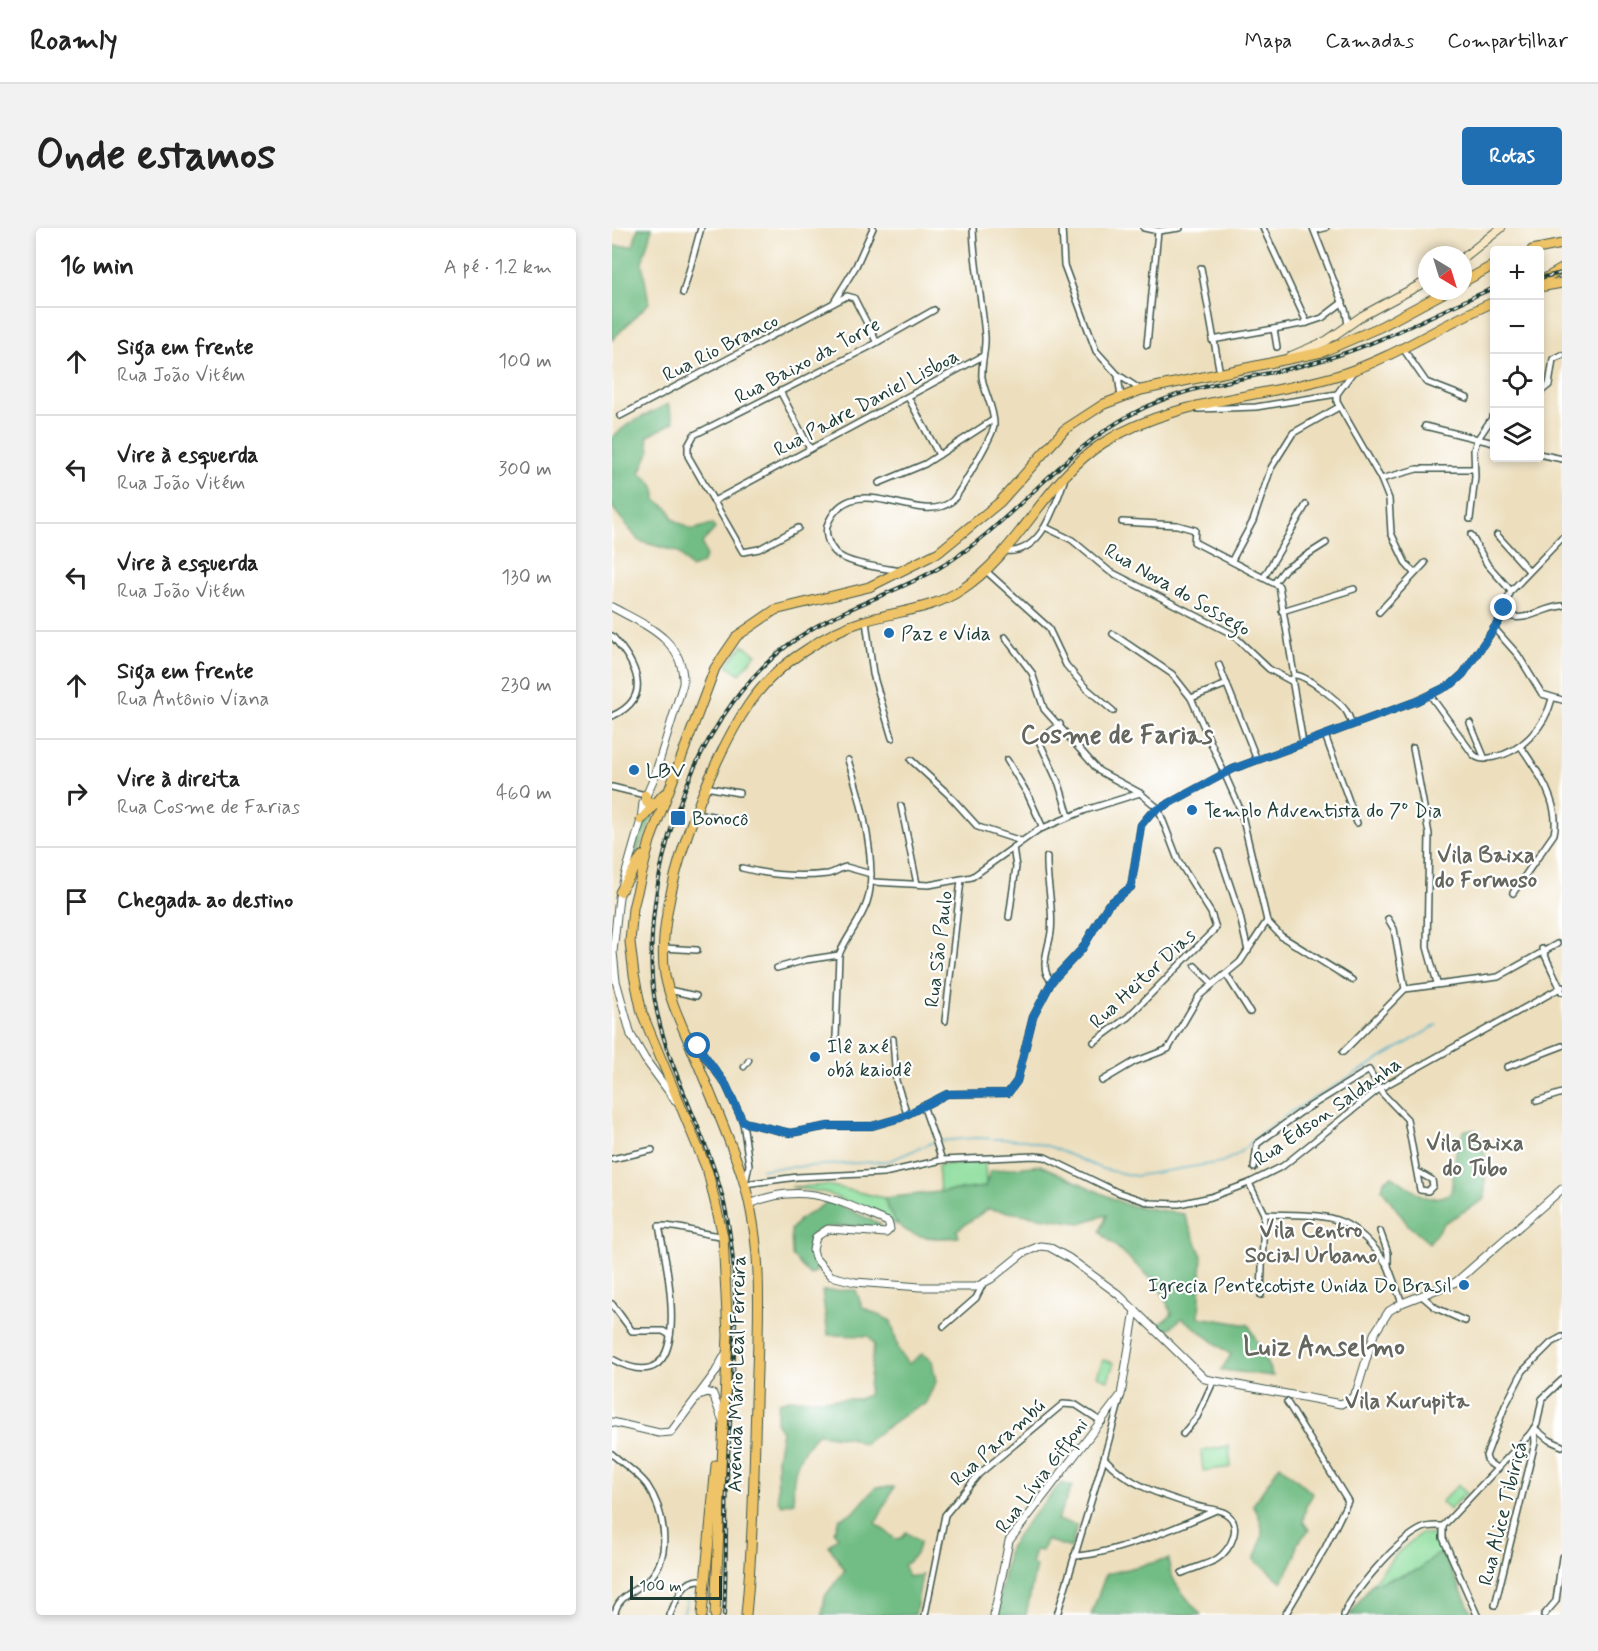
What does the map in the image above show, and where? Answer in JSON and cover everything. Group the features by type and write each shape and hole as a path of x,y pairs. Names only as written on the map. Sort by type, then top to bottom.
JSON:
{"highway":[{"path":"1544,248 1562,244"},
{"path":"1472,277 1490,267"},
{"path":"1544,279 1562,269"},
{"path":"1544,286 1562,283"},
{"name":"Avenida Mário Leal Ferreira","path":"715,1615 722,1419 728,1350 723,1236 708,1172 642,1013 631,959 633,908 650,841 710,680 721,658 738,636 775,610 855,591 904,572 939,552 972,528 1073,423 1121,397 1141,390 1307,356 1340,345 1403,316 1431,300"},
{"name":"Avenida Mário Leal Ferreira","path":"746,1615 759,1318 756,1249 746,1184 669,990 664,948 671,896 696,813 735,726 767,682 813,644 866,621 942,602 986,571 1005,551 1066,474 1083,458 1115,436 1185,409 1325,379 1355,370 1490,304"},
{"path":"641,820 670,788"},
{"path":"645,795 647,803 655,804"},
{"path":"620,892 650,841"},
{"path":"702,1613 713,1485 722,1430"}],"main road":[{"path":"1472,251 1502,228"},
{"name":"Avenida Mário Leal Ferreira","path":"1279,361 1326,341 1418,286"},
{"path":"749,1581 751,1615"}],"street":[{"path":"683,293 701,228"},
{"path":"833,304 856,266 873,228"},
{"name":"Rua Padre Daniel Lisboa","path":"714,501 983,356 985,337 973,228"},
{"path":"1062,228 1064,266 1096,351 1117,374 1141,390"},
{"path":"1144,228 1158,231 1180,228"},
{"path":"1263,228 1307,323"},
{"path":"1326,228 1314,230 1343,302 1348,326"},
{"path":"1147,345 1158,231"},
{"path":"1201,268 1212,340 1220,374"},
{"path":"833,304 852,297 876,341"},
{"path":"1212,340 1307,323 1322,318 1343,302"},
{"name":"Rua Rio Branco","path":"620,416 833,304"},
{"name":"Rua Baixo da Torre","path":"714,501 688,456 688,446 694,435 934,310"},
{"path":"1274,329 1277,347"},
{"path":"1402,347 1426,382 1467,398"},
{"path":"1544,389 1549,385 1553,359 1562,354"},
{"path":"904,572 838,555 827,538 827,526 830,519 850,501 865,498 884,499 928,508 946,505 956,496 992,433 993,420 983,384 983,356"},
{"path":"1355,370 1338,394 1339,407 1381,479 1389,499 1394,541 1406,564 1414,573"},
{"path":"1117,374 1121,397"},
{"path":"780,391 810,449"},
{"path":"1185,409 1256,407 1338,394"},
{"path":"908,397 939,455"},
{"path":"1232,560 1260,502 1271,468 1293,433 1339,407"},
{"path":"879,483 917,468 993,420"},
{"path":"1470,519 1473,455 1477,440 1490,421"},
{"path":"1425,426 1490,442"},
{"path":"1544,455 1562,459"},
{"path":"1381,479 1417,469 1474,469"},
{"path":"1005,551 1021,550 1045,527 1066,474"},
{"path":"714,501 743,552 759,549 798,528"},
{"path":"1264,577 1306,505"},
{"path":"1122,522 1190,528 1195,530 1194,542 1275,582 1281,590 1282,611 1303,742"},
{"name":"Rua Nova do Sossego","path":"1045,527 1072,540 1109,571 1232,634 1269,669 1293,678 1308,680 1339,704 1346,711 1352,724"},
{"path":"1472,535 1487,564 1510,591"},
{"path":"1497,535 1529,571"},
{"path":"743,1122 798,1133 829,1126 882,1125 947,1094 998,1095 1011,1091 1017,1081 1033,1017 1052,981 1082,949 1108,905 1131,887 1141,825 1158,808 1226,772 1430,695 1458,680 1502,615 1510,591 1562,538"},
{"path":"1275,582 1284,569 1326,543"},
{"path":"1379,612 1389,604 1425,563"},
{"path":"986,571 1048,627 1062,659 1085,687 1113,711"},
{"path":"1282,611 1354,589"},
{"path":"1502,615 1523,619 1548,608 1562,606"},
{"path":"612,607 657,632 670,643 684,670 683,684 657,767 645,795 641,820 614,917 613,934 616,981 631,1035 645,1059 680,1106"},
{"path":"866,621 873,674 892,738"},
{"path":"1494,628 1518,655 1538,690 1552,699 1562,700"},
{"path":"1113,634 1172,674 1191,698 1226,772 1241,811 1267,921 1281,936 1352,980"},
{"path":"612,636 630,658 637,681 630,703 612,716"},
{"path":"1005,637 1032,673 1044,709 1060,724 1101,774 1140,793 1158,808"},
{"path":"1220,665 1257,760"},
{"path":"1191,698 1227,684"},
{"path":"1430,695 1476,757 1485,759 1504,755 1521,747 1546,716 1552,699"},
{"path":"1470,723 1485,759"},
{"path":"1060,724 1039,741 1059,784 1069,816"},
{"path":"1325,735 1357,824"},
{"path":"1514,893 1559,827 1546,789 1521,747"},
{"path":"1413,748 1429,834 1427,947 1437,983"},
{"path":"836,1037 839,955 865,909 873,882 861,802 848,760"},
{"path":"911,760 949,795 978,827 1021,841"},
{"path":"1007,760 1028,795 1043,828"},
{"path":"612,787 645,795"},
{"path":"706,787 739,793"},
{"path":"873,882 917,884 961,880 981,872 1021,841 1043,828 1069,816 1140,793"},
{"path":"901,806 917,884"},
{"name":"Rua Heitor Dias","path":"1094,1042 1128,1017 1216,928 1211,913 1178,860 1158,808"},
{"path":"696,813 717,817"},
{"path":"1008,917 1016,867 1013,847"},
{"path":"1219,852 1239,912 1248,951"},
{"path":"1047,857 1052,918 1044,968 1046,976 1052,981"},
{"path":"742,868 768,873 814,874 833,873 846,867 871,874"},
{"name":"Rua São Paulo","path":"945,1021 961,880"},
{"path":"1388,919 1394,929 1405,989"},
{"path":"1102,1081 1134,1062 1168,1049 1199,996 1212,983 1226,974 1248,951 1267,921"},
{"path":"1343,1052 1405,989 1437,983 1498,977 1542,950 1557,944"},
{"path":"664,948 697,950"},
{"path":"1542,950 1561,989"},
{"path":"777,968 839,955"},
{"path":"1195,966 1212,983"},
{"path":"1226,974 1250,1012"},
{"name":"Rua Édson Saldanha","path":"746,1184 797,1177 884,1173 942,1160 1045,1157 1126,1196 1161,1204 1195,1201 1249,1183 1283,1166 1353,1107 1379,1089 1561,989"},
{"path":"669,990 696,996"},
{"path":"684,1030 726,1085 743,1122 749,1165 746,1184"},
{"path":"893,1039 896,1081 907,1114"},
{"path":"1507,1067 1562,1046"},
{"path":"744,1066 749,1059"},
{"path":"1254,1168 1257,1144 1301,1112 1369,1070 1379,1089 1407,1119 1413,1158 1418,1172"},
{"path":"1537,1101 1562,1093"},
{"path":"922,1105 942,1160"},
{"path":"612,1159 652,1150"},
{"path":"1249,1183 1264,1214 1261,1295"},
{"path":"750,1204 774,1196 819,1194 888,1222 890,1229 886,1233 828,1229 813,1242 815,1258 822,1269 840,1280 969,1288 983,1284 1023,1253 1040,1246 1049,1247 1108,1286 1135,1310 1193,1371 1213,1382 1278,1390 1341,1404 1352,1398 1357,1390 1378,1325 1389,1311 1402,1303 1456,1282 1562,1189"},
{"path":"1264,1214 1311,1215 1339,1219 1359,1233 1388,1266 1402,1303"},
{"path":"612,1359 631,1369 651,1368 662,1359 669,1346 670,1290 659,1226 676,1226 702,1234 723,1236"},
{"path":"1380,1231 1388,1253 1388,1266"},
{"path":"944,1326 976,1298 983,1284"},
{"path":"1422,1296 1436,1308 1465,1321"},
{"path":"612,1304 632,1330 663,1332 670,1335"},
{"path":"1057,1615 1121,1395 1135,1310"},
{"path":"1498,1469 1488,1462 1486,1452 1515,1385 1529,1363 1562,1337"},
{"path":"612,1422 667,1433 674,1430 728,1350"},
{"name":"Rua Alice Tibiriçá","path":"1495,1605 1535,1443 1534,1428 1542,1399 1562,1380"},
{"path":"1183,1434 1197,1417 1213,1382"},
{"path":"699,1395 707,1392 713,1394 722,1419"},
{"name":"Rua Lívia Giffoni","path":"994,1615 1009,1541 1019,1525 1121,1395"},
{"path":"1285,1615 1337,1526 1348,1501 1287,1402"},
{"name":"Rua Parambú","path":"925,1615 945,1515 979,1474 1063,1404 1076,1405 1102,1422"},
{"path":"1344,1615 1356,1592 1392,1553 1419,1530 1443,1526 1534,1428 1549,1440 1562,1446"},
{"path":"612,1454 642,1480 651,1492 663,1530 664,1550 662,1559 651,1577 620,1600 615,1615"},
{"path":"1104,1458 1116,1472 1131,1482 1192,1505 1224,1513 1233,1522 1234,1534 1231,1543 1217,1559 1182,1573"},
{"path":"1074,1556 1094,1554 1126,1544 1216,1510"},
{"path":"1443,1526 1443,1538 1477,1615"},
{"path":"1544,1615 1556,1601 1562,1557"},
{"path":"670,1615 678,1596 689,1583 699,1579 705,1581"}],"green space":[{"path":"638,228 652,228 642,262 649,303 612,340 612,246 633,246"},
{"path":"668,404 674,422 647,437 650,450 640,473 653,484 656,500 669,509 673,519 692,530 712,524 715,529 702,543 706,556 702,564 691,568 678,552 639,541 612,507 612,437 630,423"},
{"path":"743,645 756,654 740,674 727,665"},
{"path":"656,807 630,870 646,816"},
{"path":"1465,1130 1477,1130 1485,1155 1485,1199 1444,1223 1429,1243 1408,1225 1382,1189 1384,1181 1392,1176 1420,1195 1427,1197 1442,1197 1451,1193 1457,1144"},
{"path":"985,1162 986,1187 940,1192 938,1165"},
{"path":"1040,1165 1127,1205 1184,1214 1202,1256 1199,1317 1249,1325 1273,1376 1221,1370 1231,1355 1182,1318 1164,1333 1157,1326 1172,1314 1158,1285 1100,1232 1107,1215 1080,1223 988,1209 957,1230 959,1237 933,1238 912,1234 903,1229 889,1211 884,1198 985,1187 990,1171"},
{"path":"827,1185 884,1198 897,1225 827,1193 791,1187"},
{"path":"829,1201 881,1224 879,1227 837,1226 824,1228 815,1233 809,1241 810,1253 817,1271 810,1275 792,1256 791,1230 799,1220"},
{"path":"856,1290 862,1307 891,1321 899,1351 908,1364 922,1354 932,1361 936,1382 925,1404 911,1410 863,1444 850,1438 817,1434 800,1457 797,1465 794,1502 782,1505 778,1500 777,1458 782,1431 776,1422 779,1402 789,1399 859,1399 868,1395 874,1344 869,1336 828,1335 822,1291"},
{"path":"1103,1360 1114,1363 1108,1380 1097,1376"},
{"path":"1229,1446 1231,1467 1203,1471 1201,1451"},
{"path":"1280,1465 1313,1494 1306,1506 1303,1521 1309,1530 1297,1544 1296,1555 1282,1582 1254,1560 1260,1544 1262,1526 1253,1505"},
{"path":"1061,1483 1072,1486 1057,1520 1077,1525 1071,1548 1046,1540 1042,1551 1035,1550 1031,1564 1036,1566 1026,1615 996,1615 1009,1548 1023,1527"},
{"path":"1458,1485 1466,1493 1449,1510 1441,1502"},
{"path":"876,1487 894,1487 876,1523 895,1539 902,1538 906,1532 920,1542 916,1554 904,1566 908,1577 922,1575 915,1615 822,1615 825,1596 845,1570 829,1546 838,1537 834,1532 840,1518 854,1512"},
{"path":"1421,1533 1434,1535 1444,1556 1437,1554 1418,1570 1371,1585 1395,1555"},
{"path":"1437,1554 1444,1556 1473,1615 1350,1615 1371,1585 1418,1570"},
{"path":"1169,1559 1175,1582 1201,1615 1091,1615 1106,1574"}],"waterway":[{"path":"938,1141 975,1138 1025,1140 1051,1147 1102,1169 1135,1176 1222,1162 1238,1154 1263,1131 1291,1112 1437,1025"},
{"path":"761,1169 889,1161 934,1142"},
{"path":"683,1615 688,1596"}],"railway":[{"path":"1544,277 1562,273"},
{"path":"724,1615 727,1478 735,1336 731,1243 718,1182 663,1037 652,977 652,931 658,884 669,835 685,788 707,743 733,702 764,666 799,637 833,617 922,577 965,551 1080,449 1105,430 1132,414 1178,394 1301,366 1348,352 1490,290"}],"place":[{"name":"Paz e Vida","path":"889,633"},
{"name":"LBV","path":"634,770"},
{"name":"Templo Adventista do 7º Dia","path":"1192,810"},
{"name":"Bonocô","path":"678,818"},
{"name":"Ilê axé obá kaiodê","path":"815,1057"},
{"name":"Igrecia Pentecotiste Unida Do Brasil","path":"1464,1285"}],"district":[{"name":"Cosme de Farias","path":"1117,734"},
{"name":"Vila Baixa do Formoso","path":"1486,866"},
{"name":"Vila Baixa do Tubo","path":"1475,1154"},
{"name":"Vila Centro Social Urbano","path":"1311,1242"},
{"name":"Luiz Anselmo","path":"1324,1346"},
{"name":"Vila Xurupita","path":"1407,1400"}],"route":[{"path":"698,1046 726,1085 743,1122 783,1132 798,1133 841,1125 882,1125 947,1094 998,1095 1008,1093 1017,1081 1033,1017 1052,981 1082,949 1108,905 1131,887 1141,825 1151,813 1181,799 1233,769 1444,689 1463,674 1499,621 1504,608"}]}
